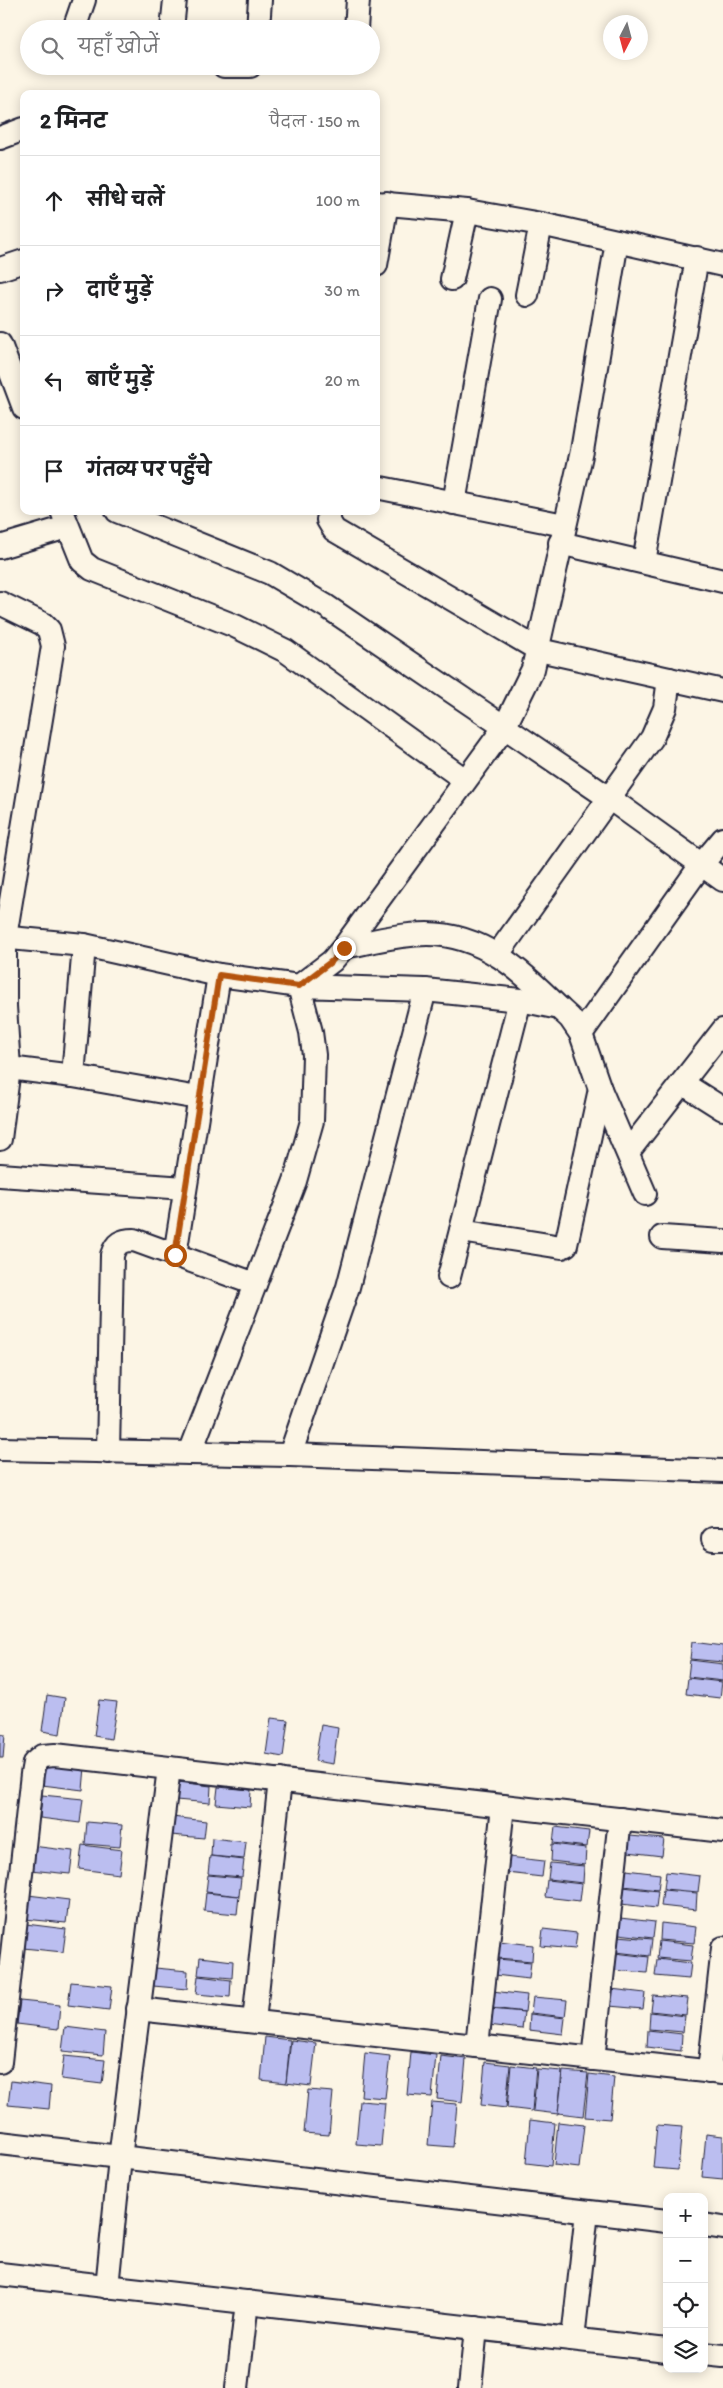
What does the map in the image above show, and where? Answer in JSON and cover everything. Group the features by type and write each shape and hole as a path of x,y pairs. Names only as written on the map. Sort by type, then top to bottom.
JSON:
{"street":[{"path":"77,20 84,0"},
{"path":"173,20 175,0"},
{"path":"259,20 260,0"},
{"path":"357,20 358,0"},
{"path":"0,138 20,130"},
{"path":"380,224 382,203 467,211 541,224 723,265"},
{"path":"452,279 467,211"},
{"path":"527,295 541,224"},
{"path":"299,986 332,961 344,948 504,728 533,669 539,650 562,534 582,451 617,241"},
{"path":"644,562 697,258"},
{"path":"0,269 20,262"},
{"path":"454,503 490,298"},
{"path":"0,344 20,397"},
{"path":"380,487 454,503 562,534 644,562 723,581"},
{"path":"128,515 270,573 326,606 609,798 723,880"},
{"path":"329,515 328,520 334,530 539,650 723,691"},
{"path":"0,547 65,519 82,561 92,569 235,626 286,651 465,780"},
{"path":"0,603 43,624 49,630 53,646 3,937 2,1007 5,1082 0,1139"},
{"path":"498,954 660,724 665,708 669,679"},
{"path":"582,1034 701,866 723,839"},
{"path":"344,948 401,936 427,934 468,941 498,954 539,987 570,1018 582,1034 600,1089 645,1194"},
{"path":"3,937 84,944 219,975 299,986 425,990 520,1000 559,1008"},
{"path":"73,1076 84,944"},
{"path":"175,1255 198,1098 219,975"},
{"path":"190,1453 295,1181 312,1121 314,1054 311,1032 299,986"},
{"path":"290,1455 348,1287 425,990"},
{"path":"449,1277 520,1000"},
{"path":"628,1152 723,1030"},
{"path":"5,1082 73,1076 198,1098"},
{"path":"682,1083 723,1109"},
{"path":"460,1231 562,1247 566,1244 600,1089"},
{"path":"0,1174 185,1188"},
{"path":"662,1237 723,1241"},
{"path":"108,1452 112,1255 115,1246 122,1240 134,1240 256,1284"},
{"path":"0,1448 290,1455 723,1471"},
{"path":"0,2062 34,1763 42,1756 55,1755 723,1831"},
{"path":"107,2287 120,2158 169,1768"},
{"path":"254,2021 280,1780"},
{"path":"477,2046 503,1806"},
{"path":"593,2059 620,1819"},
{"path":"138,2009 716,2072 723,1948"},
{"path":"0,2144 663,2221"},
{"path":"573,2339 587,2212"},
{"path":"708,2226 723,2228"},
{"path":"0,2274 663,2350"},
{"path":"237,2388 247,2302"},
{"path":"470,2388 476,2328"},
{"path":"708,2354 723,2356"}],"building":[{"path":"692,1642 723,1646 723,1662 690,1659"},
{"path":"690,1660 723,1664 723,1681 688,1677"},
{"path":"688,1678 722,1682 720,1698 686,1694"},
{"path":"47,1695 65,1698 60,1734 42,1731"},
{"path":"99,1700 117,1702 111,1739 94,1736"},
{"path":"271,1718 288,1720 283,1757 266,1754"},
{"path":"321,1725 338,1728 333,1764 315,1761"},
{"path":"0,1734 5,1735 3,1758 0,1758"},
{"path":"45,1762 85,1767 83,1790 42,1785"},
{"path":"178,1782 211,1786 210,1803 176,1800"},
{"path":"218,1787 251,1790 250,1807 216,1804"},
{"path":"42,1795 83,1799 80,1823 40,1818"},
{"path":"172,1817 206,1821 204,1838 171,1835"},
{"path":"87,1822 122,1825 120,1847 85,1844"},
{"path":"555,1827 589,1831 587,1847 553,1843"},
{"path":"630,1836 664,1839 662,1856 628,1852"},
{"path":"212,1838 246,1842 244,1859 211,1856"},
{"path":"552,1844 586,1848 585,1865 551,1861"},
{"path":"82,1845 122,1850 119,1874 79,1869"},
{"path":"32,1846 73,1851 70,1874 30,1870"},
{"path":"210,1856 244,1860 242,1877 208,1874"},
{"path":"509,1857 544,1861 542,1877 507,1873"},
{"path":"550,1863 584,1866 583,1883 548,1879"},
{"path":"626,1870 660,1874 658,1890 624,1886"},
{"path":"666,1872 700,1876 698,1892 664,1889"},
{"path":"208,1875 241,1878 239,1896 206,1892"},
{"path":"547,1880 582,1884 580,1901 545,1897"},
{"path":"623,1887 658,1891 656,1908 621,1904"},
{"path":"663,1890 697,1893 696,1910 661,1906"},
{"path":"206,1893 239,1896 237,1914 204,1911"},
{"path":"28,1895 69,1900 66,1923 25,1919"},
{"path":"620,1918 655,1922 653,1938 619,1934"},
{"path":"661,1923 696,1927 694,1943 660,1940"},
{"path":"26,1924 66,1929 63,1952 23,1948"},
{"path":"543,1929 577,1933 575,1949 541,1946"},
{"path":"618,1936 652,1939 650,1956 616,1952"},
{"path":"499,1941 533,1945 532,1961 497,1958"},
{"path":"659,1941 693,1945 691,1961 657,1958"},
{"path":"615,1953 649,1957 647,1973 613,1970"},
{"path":"200,1957 233,1961 232,1978 198,1975"},
{"path":"497,1959 531,1962 529,1979 495,1975"},
{"path":"657,1959 691,1963 689,1979 655,1976"},
{"path":"155,1968 188,1971 187,1989 153,1986"},
{"path":"198,1976 231,1980 230,1997 196,1994"},
{"path":"71,1982 112,1986 109,2010 68,2005"},
{"path":"611,1989 645,1993 643,2009 609,2006"},
{"path":"492,1991 527,1995 525,2012 491,2008"},
{"path":"653,1995 688,1998 686,2015 651,2011"},
{"path":"533,1997 567,2000 565,2017 531,2013"},
{"path":"20,2001 60,2005 58,2029 17,2024"},
{"path":"490,2009 524,2012 522,2029 488,2025"},
{"path":"650,2012 685,2016 683,2032 649,2029"},
{"path":"530,2014 565,2018 563,2034 529,2030"},
{"path":"65,2027 105,2032 103,2055 62,2051"},
{"path":"648,2030 682,2034 681,2051 647,2047"},
{"path":"265,2037 290,2040 286,2083 261,2080"},
{"path":"291,2040 316,2043 311,2086 286,2083"},
{"path":"411,2052 436,2055 432,2097 407,2095"},
{"path":"365,2053 390,2056 385,2098 361,2096"},
{"path":"64,2056 105,2060 102,2084 61,2079"},
{"path":"441,2056 466,2059 462,2102 437,2099"},
{"path":"485,2062 510,2065 506,2108 481,2105"},
{"path":"511,2065 536,2068 532,2111 507,2108"},
{"path":"537,2069 562,2071 558,2114 533,2111"},
{"path":"563,2071 588,2073 583,2116 558,2113"},
{"path":"589,2074 614,2077 610,2119 585,2117"},
{"path":"11,2081 51,2086 49,2109 8,2105"},
{"path":"308,2090 333,2092 329,2135 304,2133"},
{"path":"360,2101 385,2103 381,2146 356,2144"},
{"path":"432,2102 457,2104 453,2147 428,2145"},
{"path":"530,2120 555,2123 551,2166 526,2163"},
{"path":"558,2122 584,2125 579,2168 554,2165"},
{"path":"657,2125 682,2127 678,2170 653,2168"},
{"path":"706,2134 723,2136 723,2179 702,2177"}],"route":[{"path":"175,1255 198,1098 219,975 299,986 332,961 344,948"}]}
